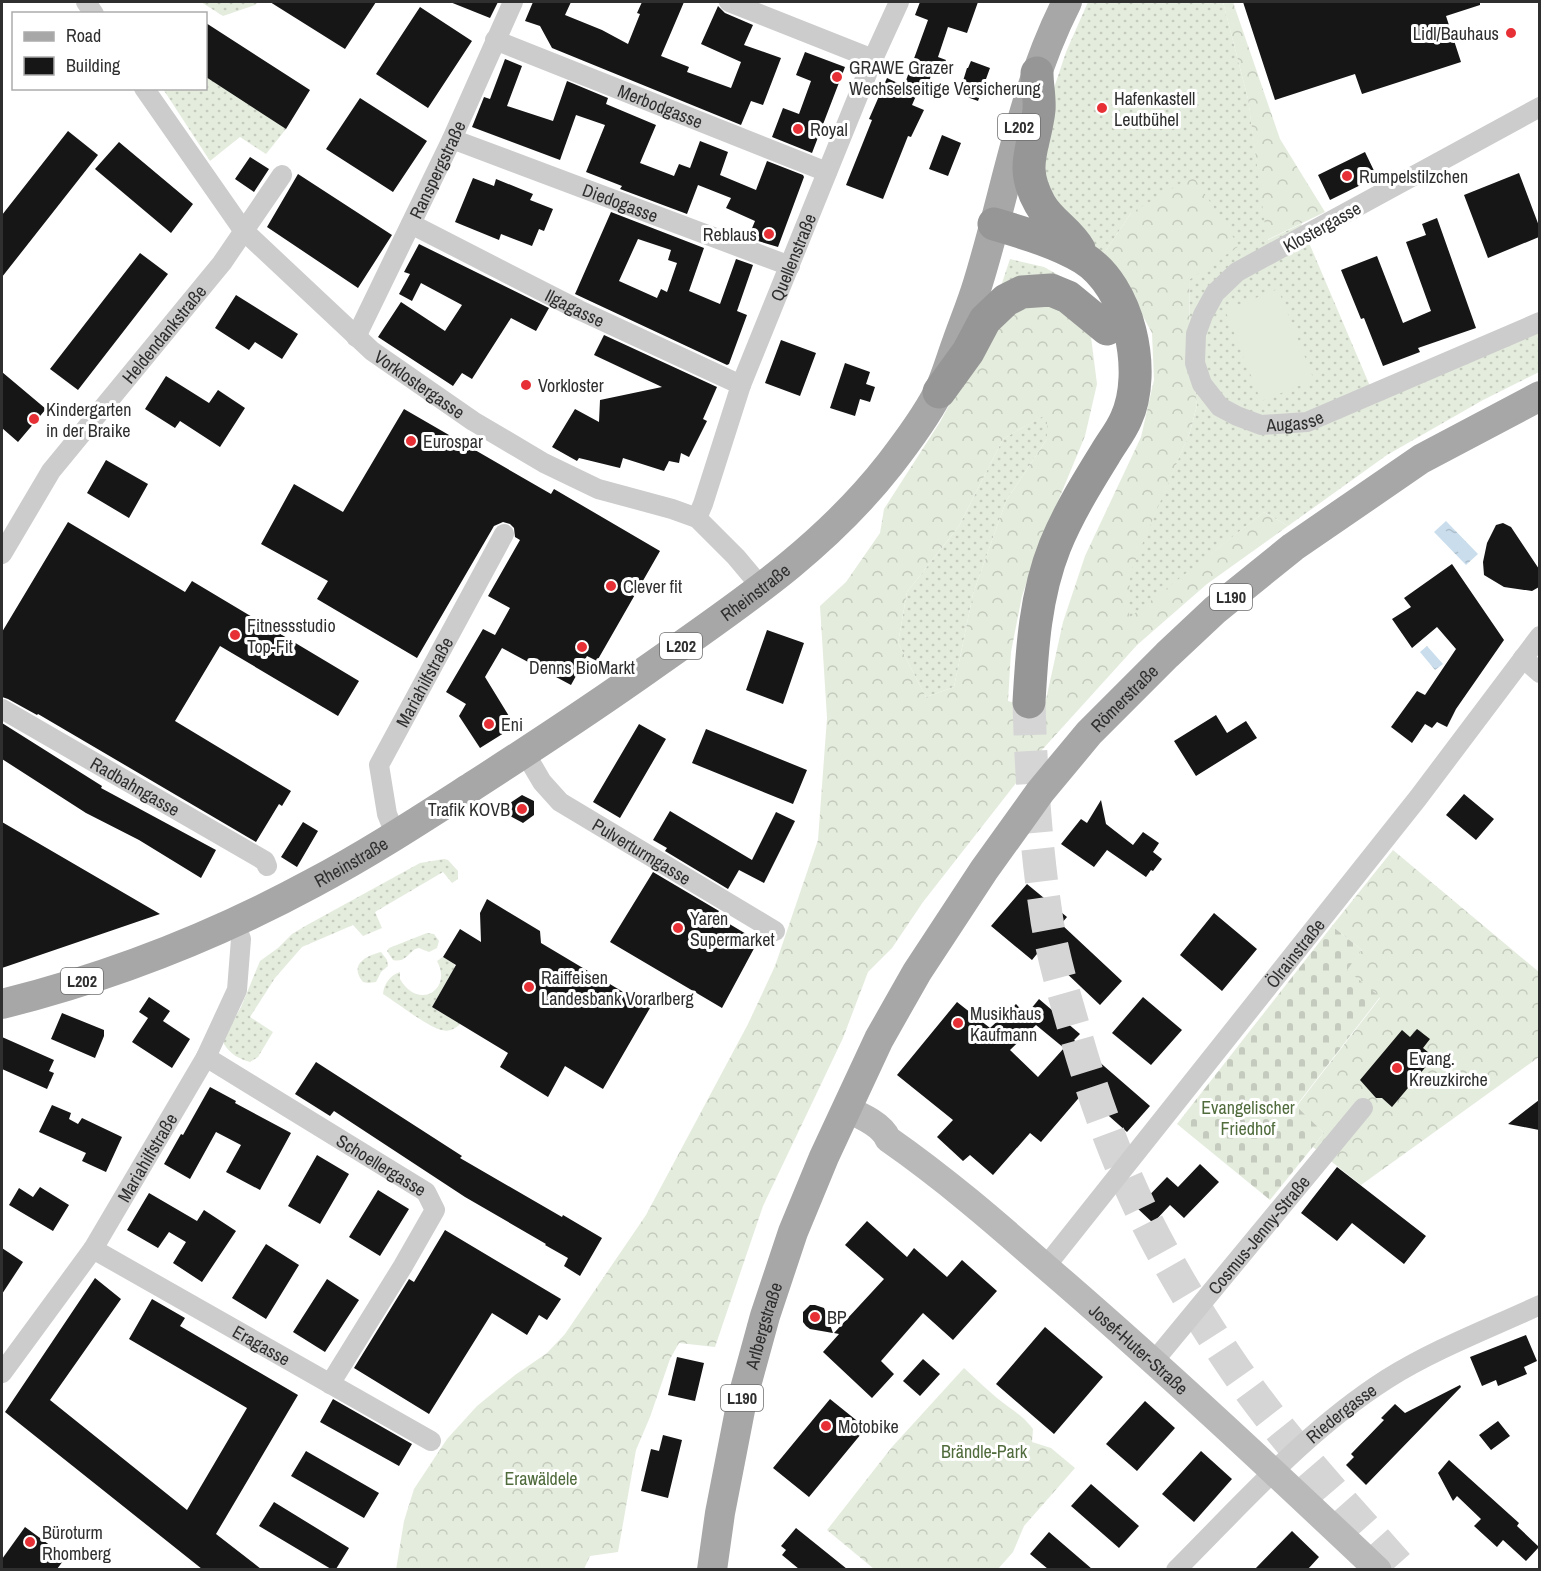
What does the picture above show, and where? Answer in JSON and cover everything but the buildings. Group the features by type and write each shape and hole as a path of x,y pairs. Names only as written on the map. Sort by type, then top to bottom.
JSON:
{"highway":[{"path":"1029,702 1036,620 1055,546 1086,486 1126,418 1135,378 1135,356 1131,332 1113,290 1084,258 1074,241 1051,221 1030,182 1028,159 1039,109 1037,73"},
{"path":"991,234 1043,239 1084,258"},
{"path":"991,234 1074,277 1093,294 1102,311 1114,355 1111,391 1086,486"},
{"path":"939,392 968,352 985,320 1006,300 1022,292 1051,290 1068,297 1107,329"}],"main road":[{"name":"Rheinstraße","path":"2,1004 86,980 153,957 235,922 312,884 396,836 600,704 762,588 804,555 864,497 906,444 939,392 974,295 1024,108 1067,2"},
{"name":"Römerstraße","path":"843,1117 879,1039 923,963 984,870 1040,792 1089,734 1215,610 1293,547 1421,459 1539,396"},
{"name":"Josef-Huter-Straße","path":"843,1117 868,1137 888,1139 940,1176 1154,1360 1378,1569"},
{"name":"Arlbergstraße","path":"712,1569 731,1450 765,1316 793,1232 843,1117"}],"street":[{"name":"Ranspergstraße","path":"357,337 452,139 513,2"},
{"path":"729,2 873,59"},
{"name":"Quellenstraße","path":"697,518 741,385 873,59 899,2"},
{"name":"Merbodgasse","path":"495,40 827,172"},
{"name":"Vorklostergasse","path":"145,90 243,230 372,351 473,421 544,463 598,489 697,518 736,557 762,588"},
{"name":"Klostergasse","path":"1262,260 1539,107"},
{"name":"Diedogasse","path":"452,139 790,266"},
{"name":"Heldendankstraße","path":"2,554 51,471 222,263 282,175"},
{"name":"Ilgagasse","path":"411,224 579,310 741,385"},
{"name":"Augasse","path":"1262,260 1237,273 1215,293 1196,334 1195,363 1202,384 1220,407 1261,425 1307,422 1539,322"},
{"name":"Mariahilfstraße","path":"396,836 387,814 379,765 504,534"},
{"name":"Ölrainstraße","path":"1046,1266 1418,798 1539,636"},
{"path":"1523,658 1539,673"},
{"name":"Radbahngasse","path":"2,709 265,861 267,866"},
{"name":"Pulverturmgasse","path":"525,753 542,782 560,802 775,932"},
{"name":"Mariahilfstraße","path":"2,1373 93,1249 206,1057 237,990 241,939 235,922"},
{"name":"Schoellergasse","path":"206,1057 426,1192 435,1210 330,1384"},
{"name":"Cosmus-Jenny-Straße","path":"1154,1360 1363,1108"},
{"name":"Eragasse","path":"93,1249 431,1441"},
{"name":"Riedergasse","path":"1176,1569 1313,1435 1348,1406 1426,1355 1539,1305"}],"green space":[{"path":"201,2 258,2 223,16"},
{"path":"1088,2 1223,2 1248,99 1268,240 1301,224 1370,386 1539,314 1539,372 1483,400 1387,455 1288,526 1264,512 1129,619 1129,573 1190,432 1197,405 1190,334 1189,280 1131,213 1103,255 1048,201 1041,184 1049,103 1066,52"},
{"path":"1223,2 1233,2 1280,139 1325,212 1267,240 1248,99"},
{"path":"207,76 286,129 266,154 240,137 210,161 164,90 207,90"},
{"name":"Erawäldele","path":"1193,176 1239,246 1189,280 1190,334 1197,405 1190,432 1130,573 1129,618 1264,512 1288,526 1207,584 1137,645 1041,751 923,902 892,948 868,972 843,1038 763,1206 715,1347 679,1343 670,1359 636,1450 618,1552 590,1556 584,1569 396,1570 404,1521 414,1489 447,1439 477,1406 547,1353 565,1334 646,1215 748,1024 775,966 818,840 827,718 820,606 846,582 880,533 884,509 940,422 962,381 1010,308 1059,301 1091,337 1097,384 1085,436 1037,552 1022,596 1011,652 1008,701 1022,705 1045,704 1063,622 1085,556 1141,437 1154,380 1152,333 1124,281 1103,255 1131,213","holes":["1047,414 1047,439 1006,501 973,594 954,687 926,697 898,643 907,592 959,526 1003,439"]},
{"path":"1010,259 1044,267 1071,282 1000,289"},
{"path":"1278,289 1314,380 1261,401 1225,310"},
{"path":"1048,413 1047,439 1006,501 973,594 954,687 926,697 898,643 907,592 959,526 1003,439"},
{"path":"1393,850 1539,972 1539,1057 1361,1185 1313,1147 1324,1133 1296,1107 1380,998 1346,970 1362,950 1332,926"},
{"path":"448,860 458,871 458,879 452,883 443,872 375,912 382,928 363,936 353,925 302,947 275,978 250,1017 273,1032 258,1057 250,1062 229,1051 224,1044 224,1037 241,1007 260,961 292,934 307,925 420,863"},
{"name":"Evangelischer Friedhof","path":"1332,926 1362,950 1347,970 1380,997 1296,1106 1324,1133 1270,1200 1177,1124"},
{"path":"427,933 434,934 439,941 437,948 429,952 419,948 415,949 397,961 393,960 387,951 389,948"},
{"path":"381,952 388,966 381,972 376,982 363,982 359,976 358,966 369,956"},
{"path":"443,957 455,967 432,1007 460,1024 447,1031 429,1025 383,994 388,980 400,972 400,979 407,989 416,994 431,993 440,981 441,971 437,961"},
{"name":"Brändle-Park","path":"964,1368 1029,1424 1033,1429 1032,1442 1051,1448 1075,1468 1024,1526 1013,1552 998,1569 874,1569 827,1530 892,1447"}],"water":[{"path":"1446,521 1478,554 1466,565 1434,532"},
{"path":"1427,646 1443,664 1435,670 1420,652"}],"tunnel":[{"path":"1029,702 1037,840 1049,934 1062,986 1102,1118 1130,1186 1181,1285 1248,1387 1312,1468 1402,1570"}],"place":[{"name":"Lidl/Bauhaus","path":"1511,33"},
{"name":"GRAWE Grazer Wechselseitige Versicherung","path":"837,77"},
{"name":"Hafenkastell Leutbühel","path":"1102,108"},
{"name":"Royal","path":"798,129"},
{"name":"Rumpelstilzchen","path":"1347,176"},
{"name":"Reblaus","path":"769,234"},
{"name":"Vorkloster","path":"526,385"},
{"name":"Kindergarten in der Braike","path":"34,419"},
{"name":"Eurospar","path":"411,441"},
{"name":"Clever fit","path":"611,586"},
{"name":"Fitnessstudio Top-Fit","path":"235,635"},
{"name":"Denns BioMarkt","path":"582,647"},
{"name":"Eni","path":"489,724"},
{"name":"Trafik KOVB","path":"522,809"},
{"name":"Yaren Supermarket","path":"678,928"},
{"name":"Raiffeisen Landesbank Vorarlberg","path":"529,987"},
{"name":"Musikhaus Kaufmann","path":"958,1023"},
{"name":"Evang. Kreuzkirche","path":"1397,1068"},
{"name":"BP","path":"815,1317"},
{"name":"Motobike","path":"826,1426"},
{"name":"Büroturm Rhomberg","path":"30,1542"}]}
